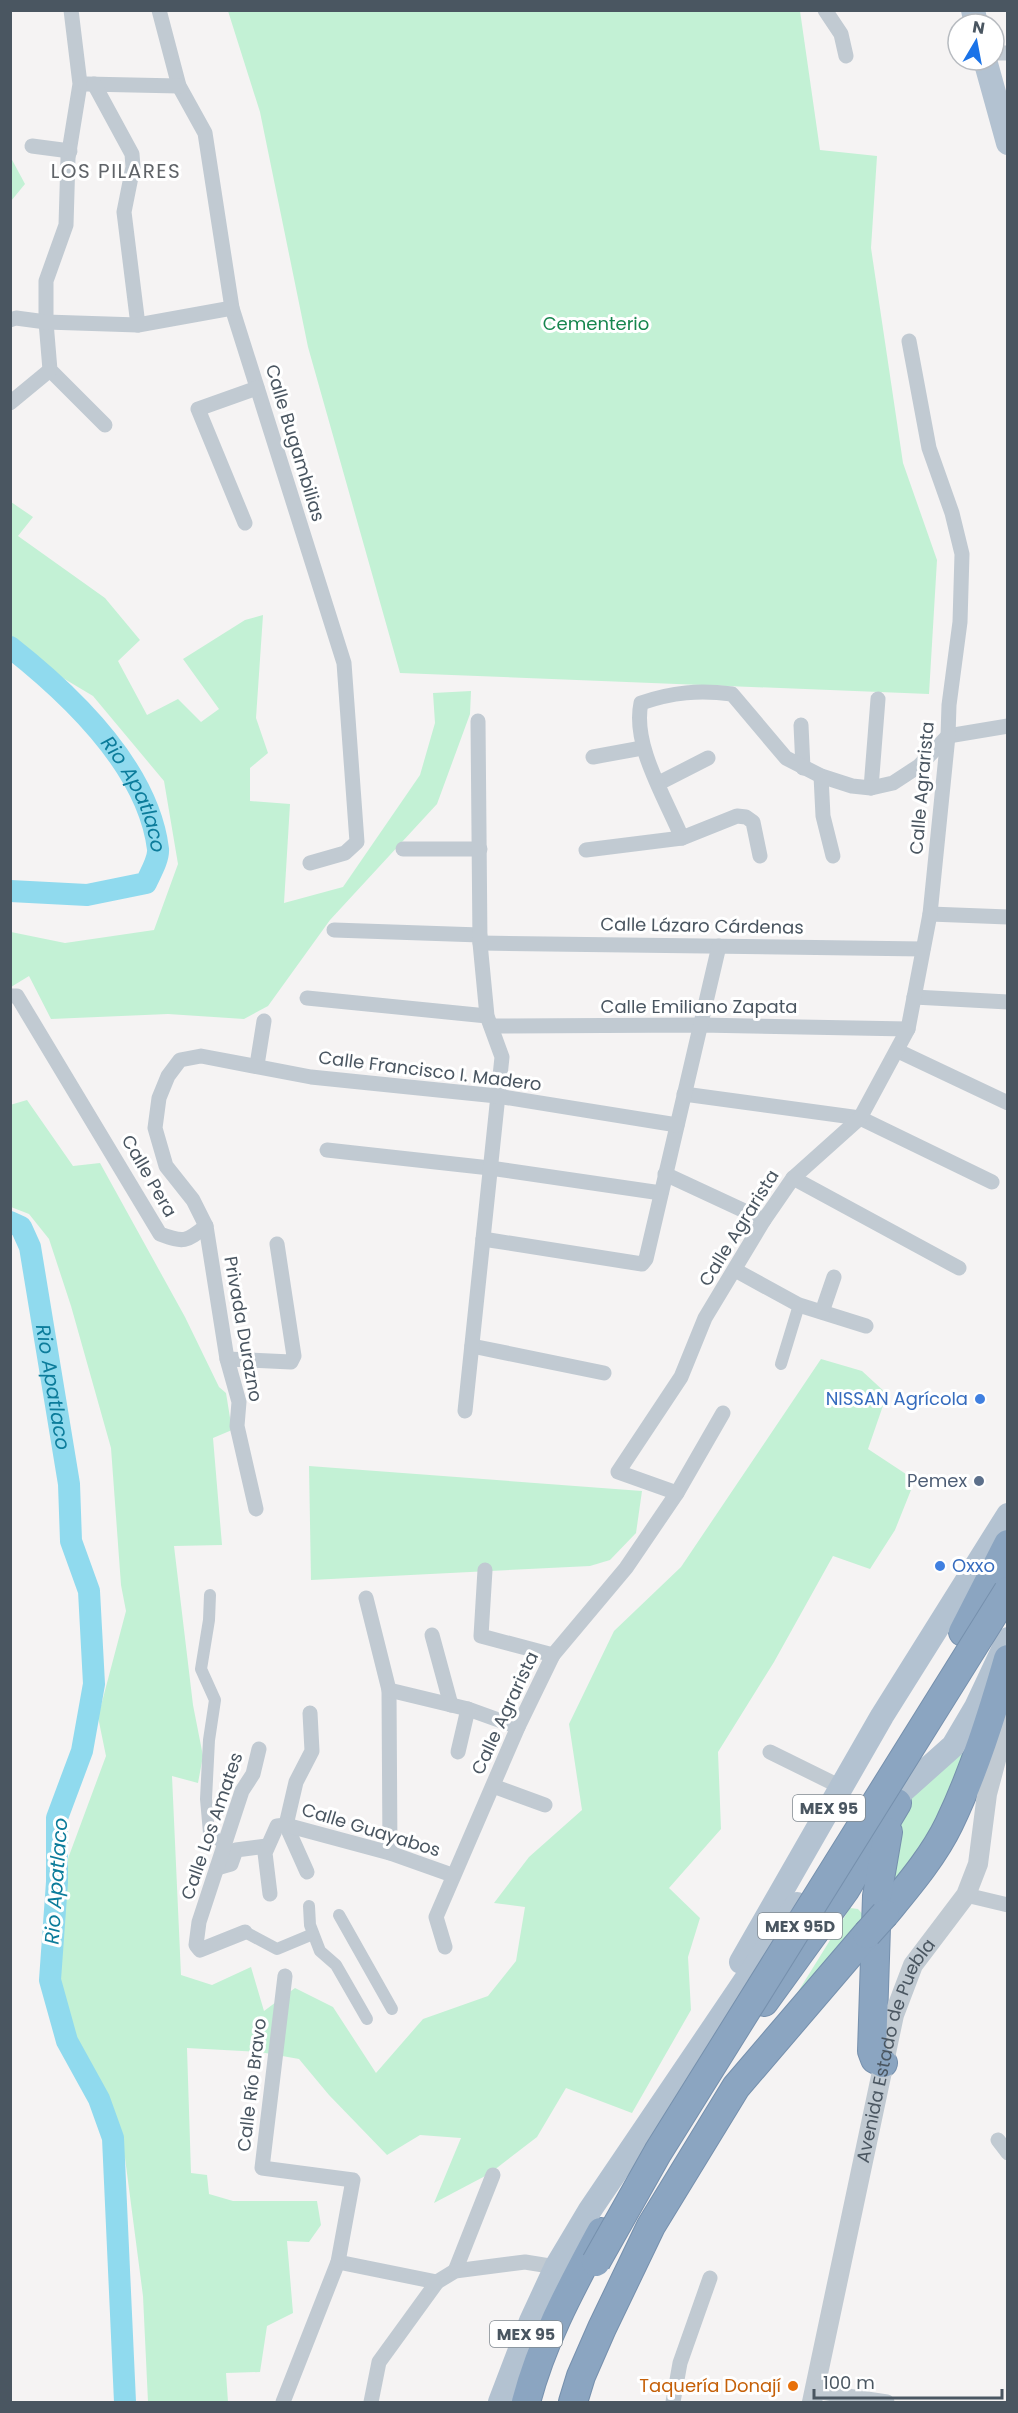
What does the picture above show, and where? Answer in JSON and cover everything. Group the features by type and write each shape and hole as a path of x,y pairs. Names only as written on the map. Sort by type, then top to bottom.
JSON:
{"highway":[{"path":"963,1632 1008,1544"},
{"name":"MEX 95D","path":"537,2403 546,2364 622,2213 1008,1591"},
{"name":"MEX 95D","path":"556,2403 563,2375 586,2320 639,2221 973,1687 1008,1627"},
{"path":"573,2403 581,2376 602,2328 651,2226 736,2087 876,1924 933,1851 949,1824 986,1726 1008,1659"},
{"path":"526,2403 537,2361 560,2309 654,2138 687,2089 748,2021 785,1975 845,1890 894,1809 877,1896 872,2051 875,2059 883,2063"}],"main road":[{"path":"988,72 1008,143"},
{"name":"MEX 95","path":"660,2106 841,1787 916,1660 1008,1515"},
{"name":"MEX 95","path":"500,2403 531,2321 556,2267 590,2210 834,1851 911,1786 953,1746 976,1707 1008,1639"}],"street":[{"path":"71,10 87,84 132,154 133,167 124,212 138,325"},
{"name":"Calle Bugambilias","path":"159,10 179,86 205,133 232,308 344,663 357,842 345,853 310,863"},
{"path":"825,10 841,34 846,56"},
{"path":"87,84 179,86"},
{"path":"87,84 70,151 66,225 46,281 46,322 50,370 101,421"},
{"path":"32,147 70,151"},
{"path":"10,320 16,318 46,322 138,325 232,308"},
{"name":"Calle Agrarista","path":"445,1947 436,1917 452,1875 518,1727 553,1655 626,1568 678,1493 618,1472 681,1377 705,1318 764,1220 793,1178 860,1118 908,1029 930,914 948,736 949,705 960,622 962,554 952,513 929,448 909,341"},
{"path":"10,402 50,370"},
{"path":"245,523 198,409 257,388"},
{"path":"682,838 642,748 638,720 641,703 668,693 699,690 732,694 786,758 821,776 852,786 871,788 893,783 919,766 948,736 1008,726"},
{"path":"871,788 878,699"},
{"path":"465,1412 502,1057 489,1021 480,939 478,721"},
{"path":"801,725 803,768"},
{"path":"593,757 642,748"},
{"path":"659,783 708,758"},
{"path":"821,776 823,816 833,856"},
{"path":"586,850 682,838 737,816 746,817 753,822 760,856"},
{"path":"403,849 480,849"},
{"path":"930,914 1008,917"},
{"name":"Calle Lázaro Cárdenas","path":"334,930 480,939 923,949"},
{"path":"483,1239 642,1264 646,1259 719,946"},
{"name":"Calle Pera","path":"14,996 160,1234 179,1241 189,1240 206,1226 194,1200 166,1166 155,1128 159,1098 168,1076 180,1060"},
{"path":"914,997 1008,1002"},
{"name":"Calle Emiliano Zapata","path":"307,998 489,1021 908,1029"},
{"path":"257,1065 264,1021"},
{"path":"898,1051 1008,1103"},
{"name":"Calle Francisco I. Madero","path":"180,1060 201,1056 311,1077 497,1096 677,1125"},
{"path":"684,1094 860,1118 992,1182"},
{"path":"327,1150 490,1168 660,1193"},
{"path":"665,1174 764,1220"},
{"path":"793,1178 959,1268"},
{"name":"Privada Durazno","path":"206,1226 228,1359 239,1402 237,1426 256,1509"},
{"path":"228,1359 291,1362 294,1356 278,1244"},
{"path":"735,1270 799,1305 866,1326"},
{"path":"822,1312 834,1277"},
{"path":"781,1364 799,1305"},
{"path":"472,1346 604,1373"},
{"path":"678,1493 723,1413"},
{"path":"485,1570 481,1636 553,1655"},
{"path":"210,1595 209,1620 201,1669 215,1700 209,1740 206,1799 210,1833 225,1845"},
{"path":"366,1598 389,1690 390,1853"},
{"path":"432,1635 451,1705"},
{"path":"389,1690 468,1709 518,1727"},
{"path":"458,1752 468,1709"},
{"path":"270,1894 267,1846 282,1825 296,1782 312,1751 310,1713"},
{"name":"Avenida Estado de Puebla","path":"813,2397 894,2015 913,1965 966,1895 978,1864 987,1794 1008,1715"},
{"name":"Calle Los Amates","path":"245,1932 209,1949 200,1950 196,1945 199,1922 242,1791 253,1774 259,1749"},
{"path":"770,1752 841,1787"},
{"path":"493,1786 545,1805"},
{"path":"282,1825 307,1872"},
{"name":"Calle Guayabos","path":"282,1825 390,1853 452,1875"},
{"path":"217,1868 231,1864 236,1850 267,1846"},
{"path":"966,1895 1008,1905"},
{"path":"309,1906 310,1925 320,1951 336,1965 367,2019"},
{"path":"339,1915 392,2009"},
{"path":"245,1932 277,1949 314,1934"},
{"name":"Calle Río Bravo","path":"283,2403 338,2262 353,2180 262,2168 285,1976"},
{"path":"455,2271 493,2175"},
{"path":"338,2262 437,2282"},
{"path":"371,2403 379,2362 437,2282 455,2271 525,2262 556,2267"},
{"path":"673,2403 680,2363 710,2278"},
{"path":"813,2397 887,2403"}],"green space":[{"name":"Cementerio","path":"228,11 800,11 820,150 877,156 871,248 903,463 937,560 929,694 400,673 308,347 260,112"},
{"path":"10,156 25,184 11,201 10,201"},
{"path":"11,502 33,517 18,536 105,598 140,640 118,661 147,715 178,699 201,722 219,709 183,659 245,620 263,615 256,718 268,753 250,768 250,801 290,804 284,903 343,887 420,775 435,723 433,693 471,691 470,714 437,804 330,920 268,1006 244,1019 168,1014 51,1019 29,976 11,987 11,932 65,943 154,930 178,864 164,781 93,696 11,647"},
{"path":"27,1100 73,1166 100,1163 185,1317 219,1387 226,1393 232,1430 213,1438 222,1545 174,1546 193,1705 203,1756 198,1783 172,1776 181,1975 212,1985 251,1967 264,2011 295,1988 333,2007 376,2073 423,2019 488,1996 516,1961 525,1907 494,1903 529,1857 582,1810 569,1724 614,1631 681,1567 821,1359 862,1371 887,1394 868,1449 915,1480 895,1530 870,1569 833,1556 774,1662 718,1752 721,1829 669,1888 700,1918 688,1957 691,2010 632,2113 566,2088 537,2137 489,2174 434,2203 461,2138 420,2135 387,2155 329,2095 299,2059 260,2052 187,2048 191,2173 207,2175 209,2194 233,2201 317,2201 321,2225 309,2242 287,2241 293,2313 267,2326 260,2372 226,2373 228,2402 148,2402 143,2296 125,2158 62,2023 53,1899 106,1756 98,1717 126,1611 121,1585 111,1448 71,1306 49,1239 29,1214 11,1207 10,1105"},
{"path":"309,1466 642,1491 636,1533 610,1560 590,1566 311,1580"},
{"path":"986,1705 940,1820 886,1901 902,1806"},
{"path":"850,1908 858,1909 867,1919 783,2016"}],"waterway":[{"name":"Rio Apatlaco","path":"10,647 81,711 123,762 139,790 151,819 158,849 156,862 146,883 87,895 10,891"},
{"name":"Rio Apatlaco","path":"10,1222 21,1227 30,1247 69,1484 71,1541 89,1591 94,1684 82,1751 57,1818 57,1882 50,1980 67,2041 99,2099 113,2138 125,2402"}],"place":[{"name":"NISSAN Agrícola","path":"980,1399"},
{"name":"Pemex","path":"979,1481"},
{"name":"Oxxo","path":"940,1566"},
{"name":"Taquería Donají","path":"793,2386"}],"district":[{"name":"LOS PILARES","path":"116,171"}]}
